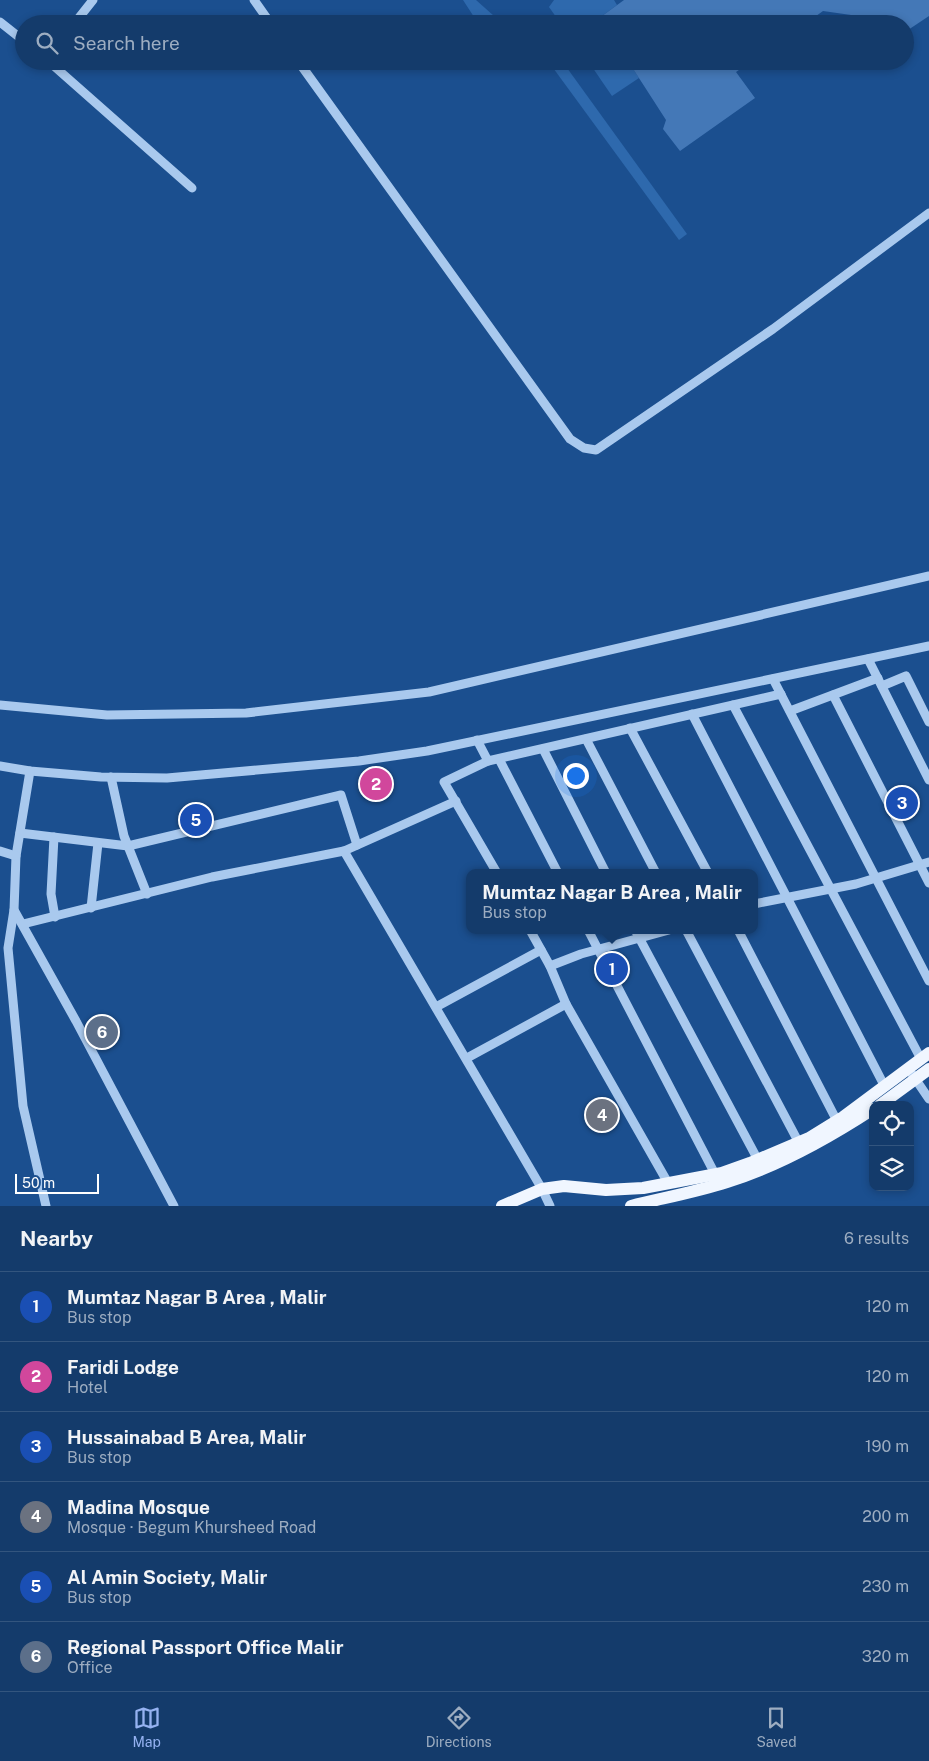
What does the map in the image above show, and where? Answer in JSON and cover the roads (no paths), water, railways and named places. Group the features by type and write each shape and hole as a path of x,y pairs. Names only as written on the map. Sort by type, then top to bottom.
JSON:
{"main road":[{"path":"884,1101 926,1061"},
{"path":"502,1206 542,1189 564,1186 606,1190 643,1188 715,1174 758,1160 799,1143 837,1121 885,1087 912,1074"},
{"path":"631,1206 725,1183 756,1172 814,1146 869,1112"}],"street":[{"path":"81,15 93,0"},
{"path":"254,0 265,15"},
{"path":"0,22 15,34"},
{"path":"58,70 192,188"},
{"path":"304,70 570,439 584,448 596,450 604,445 773,329 929,213"},
{"path":"0,705 106,715 246,713 429,692 929,576"},
{"path":"0,766 30,771 111,777 167,778 359,761 477,740 929,646"},
{"path":"868,659 929,780"},
{"path":"790,711 833,695 906,676 929,722"},
{"path":"773,678 929,981"},
{"path":"495,869 444,782 488,761 781,694"},
{"path":"833,695 929,883"},
{"path":"734,704 926,1061"},
{"path":"692,714 885,1087"},
{"path":"630,728 706,869"},
{"path":"586,739 654,869"},
{"path":"477,740 488,761"},
{"path":"543,748 604,869"},
{"path":"499,759 556,869"},
{"path":"30,771 16,856 14,910 8,948 24,1106 46,1206"},
{"path":"111,777 128,846 147,894"},
{"path":"20,833 128,846 341,795 357,845"},
{"path":"23,924 212,877 344,850 456,801"},
{"path":"54,837 50,894 55,917"},
{"path":"91,908 98,843"},
{"path":"344,850 467,1058 550,1206"},
{"path":"0,851 16,856"},
{"path":"758,903 787,899 876,878 919,863 929,862"},
{"path":"14,910 174,1206"},
{"path":"532,934 550,966 566,1004 668,1183"},
{"path":"590,934 715,1174"},
{"path":"550,966 637,934 758,1160"},
{"path":"688,934 799,1143"},
{"path":"740,934 837,1121"},
{"path":"436,1007 541,950"},
{"path":"467,1058 566,1004"},
{"path":"912,1074 929,1099"}],"place":[{"name":"Faridi Lodge","path":"376,784"},
{"name":"Hussainabad B Area, Malir","path":"902,803"},
{"name":"Al Amin Society, Malir","path":"196,820"},
{"name":"Mumtaz Nagar B Area , Malir","path":"612,969"},
{"name":"Regional Passport Office Malir","path":"102,1032"},
{"name":"Madina Mosque","path":"602,1115"}]}
